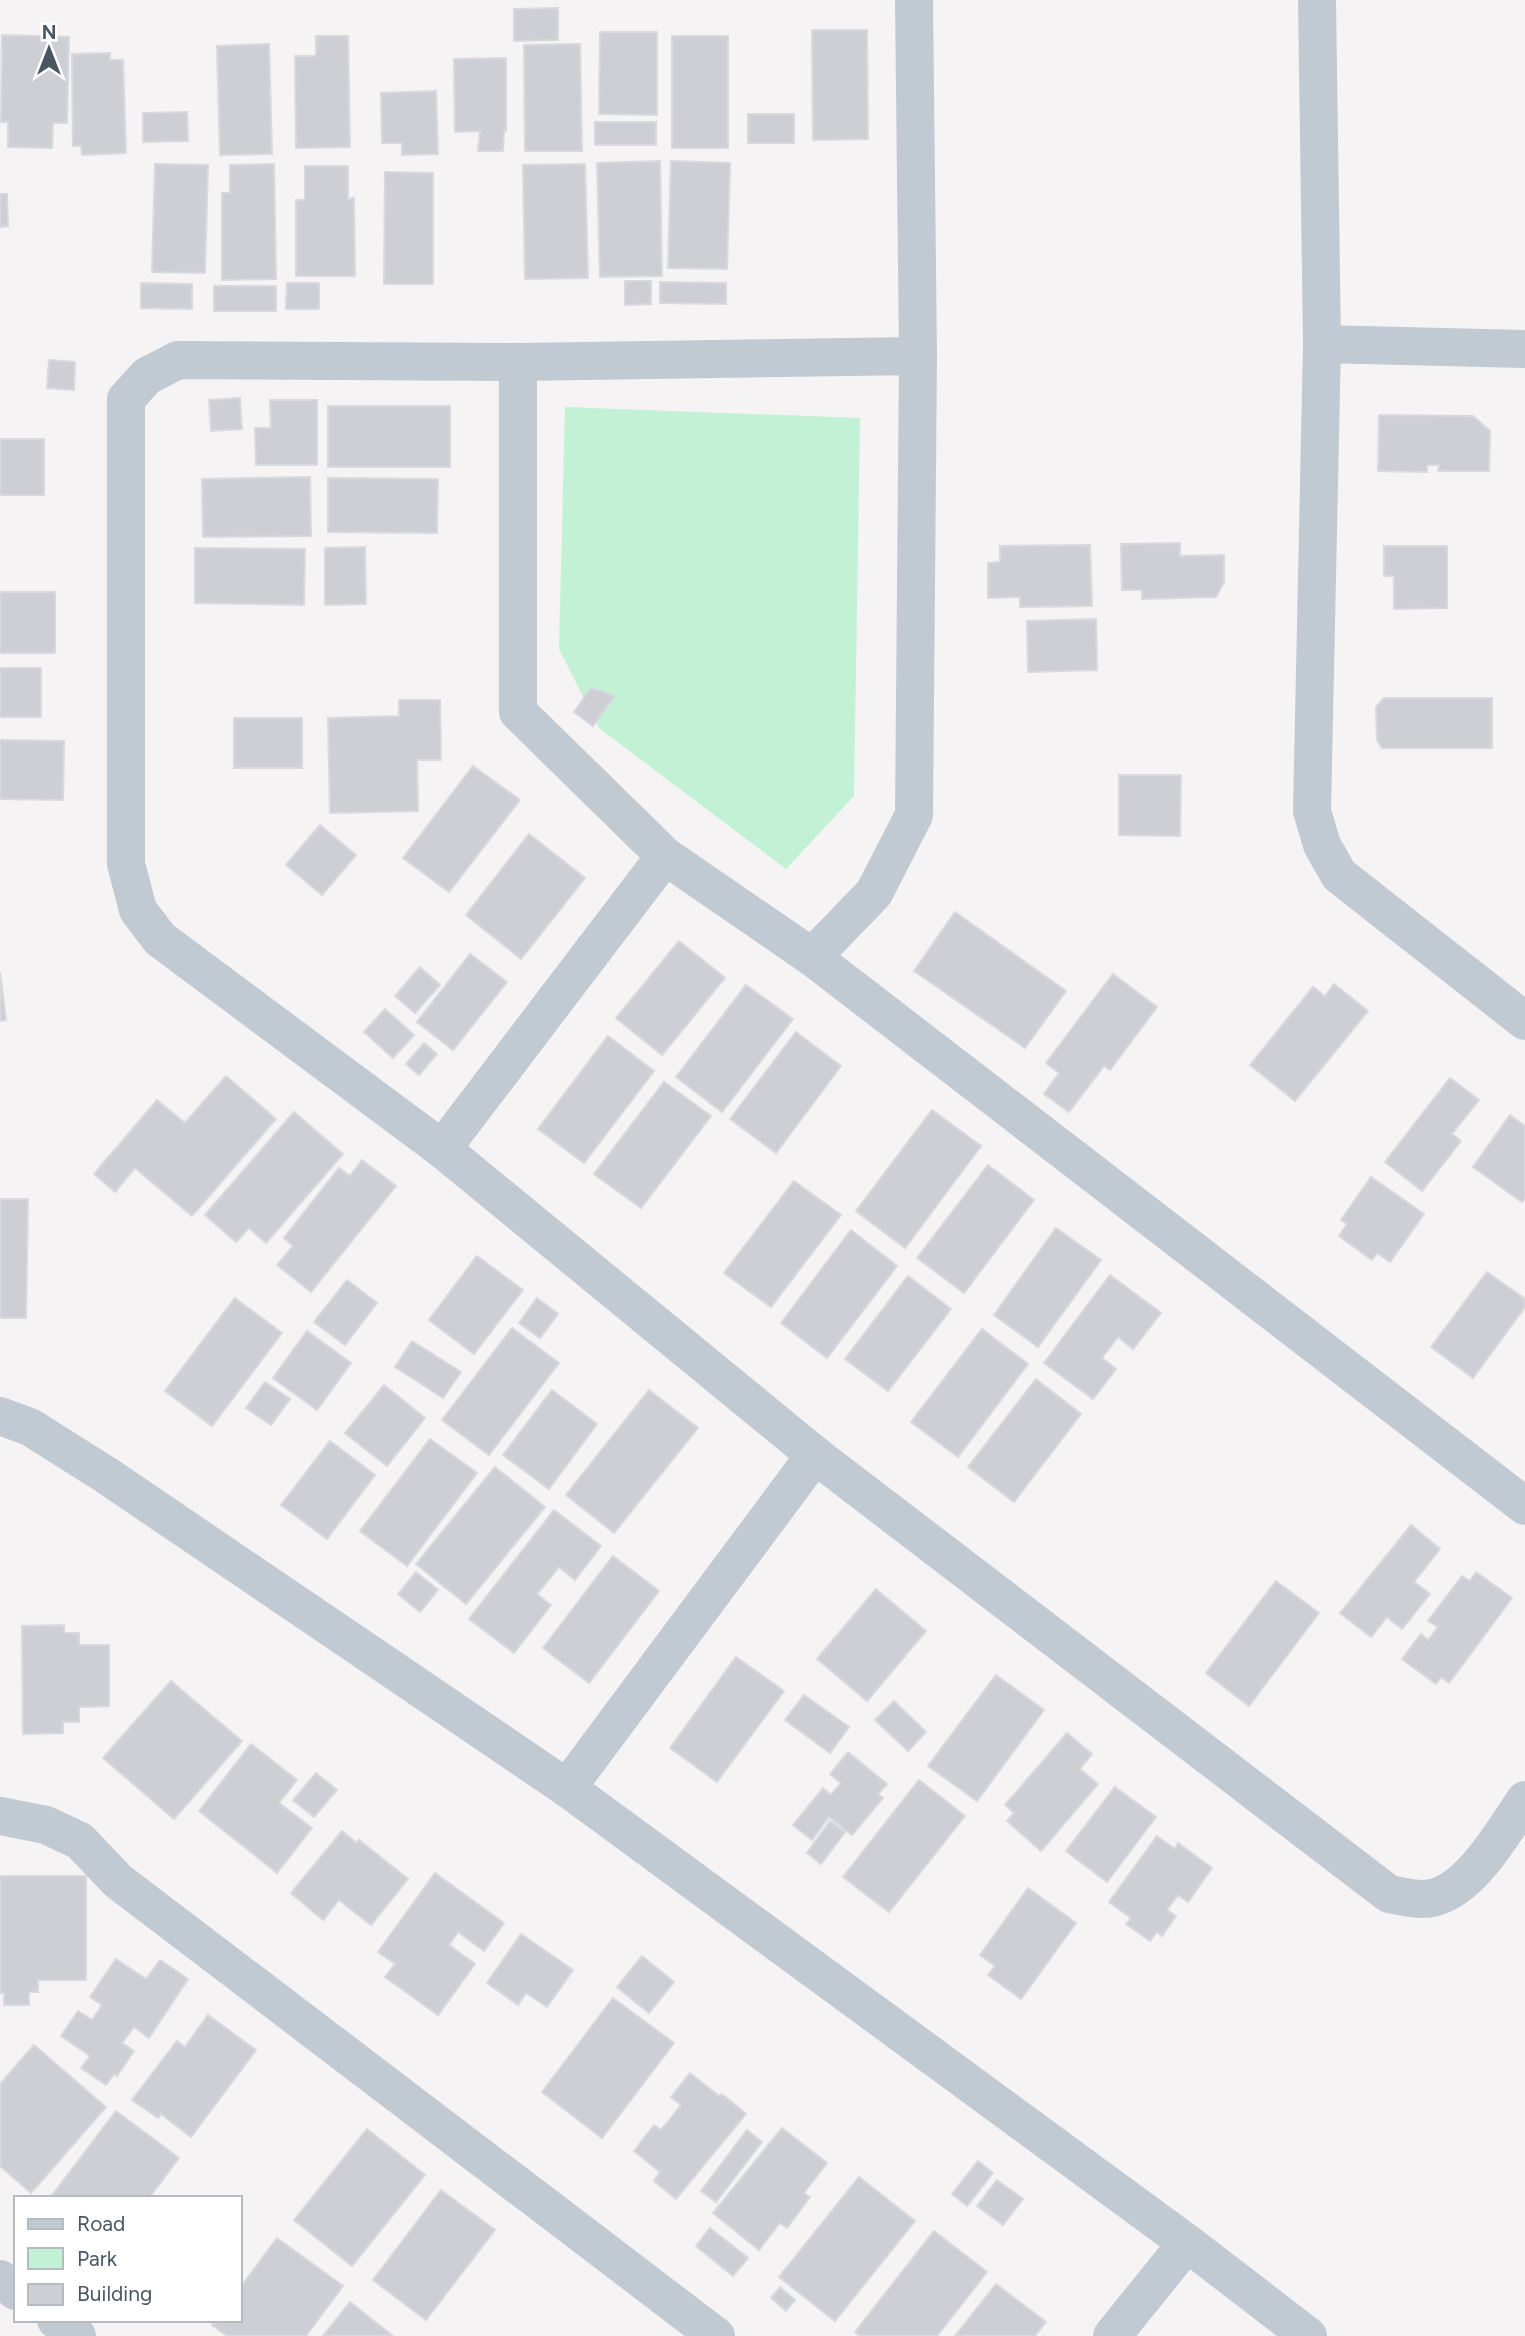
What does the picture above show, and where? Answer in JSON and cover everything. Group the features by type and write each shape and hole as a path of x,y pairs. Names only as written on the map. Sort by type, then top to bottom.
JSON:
{"street":[{"path":"812,957 874,893 914,815 918,356 914,0"},
{"path":"1317,0 1322,344 1312,811 1322,845 1339,875 1525,1021"},
{"path":"1322,344 1525,349"},
{"path":"918,356 518,362 178,360 147,376 126,399 126,864 138,910 160,939 442,1149 815,1455 1389,1894 1424,1900 1457,1888 1482,1862 1525,1800"},
{"path":"518,362 518,712 665,856 812,957 1525,1506"},
{"path":"442,1149 665,856"},
{"path":"0,1416 30,1427 106,1475 567,1788 1187,2243 1308,2336"},
{"path":"567,1788 815,1455"},
{"path":"0,1816 46,1825 79,1841 118,1881 716,2336"},
{"path":"1112,2336 1187,2243"},
{"path":"59,2322 77,2336"}],"green space":[{"path":"565,407 860,418 854,796 786,869 599,728 559,649"}],"building":[{"path":"558,8 558,40 514,41 514,9"},
{"path":"812,30 867,30 868,139 813,140"},
{"path":"600,32 657,32 657,115 599,114"},
{"path":"2,35 69,37 67,123 53,123 52,148 8,147 8,122 1,122"},
{"path":"316,36 348,36 350,147 296,148 295,56 316,56"},
{"path":"672,36 728,36 728,148 672,148"},
{"path":"269,44 272,154 220,155 217,46"},
{"path":"580,44 582,151 525,151 524,45"},
{"path":"110,53 110,60 123,60 126,153 82,155 81,146 73,146 72,54"},
{"path":"506,58 506,131 503,151 478,151 480,131 455,132 454,59"},
{"path":"436,91 438,154 402,155 402,143 382,143 381,93"},
{"path":"187,112 188,141 143,142 143,113"},
{"path":"748,114 794,114 794,143 748,143"},
{"path":"595,122 656,122 656,145 595,145"},
{"path":"660,161 662,276 600,277 597,163"},
{"path":"671,161 730,163 727,269 668,268"},
{"path":"155,164 208,165 205,273 152,272"},
{"path":"274,164 276,279 222,280 222,193 230,193 230,165"},
{"path":"585,164 588,278 525,279 523,165"},
{"path":"305,166 348,166 348,199 354,198 355,276 296,276 296,200 305,200"},
{"path":"385,172 433,173 433,284 384,284"},
{"path":"0,194 7,194 8,226 0,227"},
{"path":"625,281 651,281 651,304 625,305"},
{"path":"660,282 726,283 726,304 660,303"},
{"path":"141,283 192,284 192,309 141,308"},
{"path":"287,283 319,283 319,309 286,309"},
{"path":"214,286 276,286 276,311 214,311"},
{"path":"49,360 75,362 74,390 47,388"},
{"path":"240,398 242,429 211,431 209,400"},
{"path":"270,400 317,400 317,465 256,465 255,428 271,428"},
{"path":"328,406 450,406 450,467 328,467"},
{"path":"1379,415 1473,416 1490,431 1489,471 1438,471 1439,465 1427,465 1427,472 1378,471"},
{"path":"0,439 44,439 44,495 0,495"},
{"path":"310,477 311,536 203,537 202,479"},
{"path":"328,478 438,479 437,533 328,532"},
{"path":"1180,543 1180,556 1224,555 1224,582 1216,597 1142,599 1142,590 1122,590 1121,544"},
{"path":"1090,545 1092,606 1020,607 1020,597 988,598 988,563 1000,562 1000,546"},
{"path":"1384,546 1447,546 1447,608 1394,609 1394,576 1384,576"},
{"path":"365,547 366,604 325,605 325,548"},
{"path":"195,548 305,549 304,605 195,603"},
{"path":"0,592 55,592 55,653 0,653"},
{"path":"1096,619 1097,670 1028,672 1027,621"},
{"path":"0,668 41,668 41,717 0,717"},
{"path":"591,688 615,696 593,726 574,712"},
{"path":"1384,698 1492,698 1492,748 1382,748 1377,740 1376,707"},
{"path":"399,700 440,700 441,760 417,760 418,811 330,813 328,718 399,716"},
{"path":"234,718 302,718 302,768 234,768"},
{"path":"0,740 64,741 63,800 0,799"},
{"path":"473,766 520,800 449,892 403,858"},
{"path":"1119,775 1181,775 1180,836 1119,835"},
{"path":"320,825 356,855 322,895 286,865"},
{"path":"529,834 585,878 521,959 466,915"},
{"path":"955,912 1066,991 1025,1048 914,971"},
{"path":"679,941 725,978 662,1055 616,1018"},
{"path":"470,954 507,982 453,1050 417,1022"},
{"path":"420,967 440,985 415,1013 395,996"},
{"path":"0,972 6,1020 0,1021"},
{"path":"1113,974 1157,1007 1110,1070 1104,1066 1069,1112 1044,1094 1059,1073 1046,1063"},
{"path":"1334,984 1368,1011 1295,1101 1250,1065 1313,987 1325,996"},
{"path":"746,985 793,1019 722,1112 676,1077"},
{"path":"385,1009 414,1035 393,1058 364,1032"},
{"path":"796,1032 841,1066 776,1153 730,1119"},
{"path":"608,1036 654,1071 584,1163 538,1129"},
{"path":"424,1043 437,1054 419,1075 406,1064"},
{"path":"226,1076 276,1119 192,1216 135,1168 115,1192 94,1174 157,1100 185,1123"},
{"path":"1450,1078 1479,1100 1452,1134 1461,1141 1422,1191 1385,1162"},
{"path":"664,1082 711,1116 641,1208 594,1174"},
{"path":"932,1110 981,1146 905,1248 856,1211"},
{"path":"294,1112 343,1154 266,1243 249,1228 236,1242 205,1215"},
{"path":"1510,1115 1525,1126 1525,1198 1522,1202 1473,1167"},
{"path":"362,1160 396,1186 311,1292 277,1265 293,1246 284,1238 339,1168 350,1176"},
{"path":"988,1165 1034,1200 964,1293 917,1258"},
{"path":"1371,1177 1424,1214 1390,1262 1377,1253 1372,1260 1339,1236 1347,1224 1341,1220"},
{"path":"794,1181 841,1215 771,1307 724,1273"},
{"path":"0,1199 28,1199 26,1318 0,1318"},
{"path":"1056,1228 1101,1260 1038,1347 994,1315"},
{"path":"851,1230 897,1266 827,1358 781,1323"},
{"path":"477,1256 523,1290 474,1354 429,1320"},
{"path":"1487,1272 1525,1299 1525,1307 1473,1378 1431,1347"},
{"path":"1110,1275 1161,1313 1133,1349 1118,1337 1102,1358 1116,1369 1093,1399 1044,1363"},
{"path":"908,1276 951,1309 888,1391 845,1359"},
{"path":"347,1280 377,1303 345,1345 314,1322"},
{"path":"235,1298 282,1333 212,1426 165,1391"},
{"path":"537,1298 558,1314 540,1338 519,1323"},
{"path":"512,1328 559,1363 489,1455 442,1420"},
{"path":"982,1329 1028,1364 958,1457 911,1422"},
{"path":"307,1331 351,1363 317,1410 273,1378"},
{"path":"412,1341 461,1372 443,1398 395,1367"},
{"path":"1036,1379 1081,1414 1014,1502 968,1467"},
{"path":"265,1382 290,1399 271,1425 246,1408"},
{"path":"384,1385 425,1418 387,1466 345,1433"},
{"path":"552,1390 597,1424 549,1489 503,1455"},
{"path":"649,1390 698,1428 614,1533 566,1495"},
{"path":"430,1439 477,1473 407,1566 360,1531"},
{"path":"330,1441 375,1475 327,1539 281,1505"},
{"path":"495,1467 545,1507 466,1604 416,1564"},
{"path":"554,1510 601,1546 575,1580 559,1567 537,1594 551,1605 514,1653 469,1619"},
{"path":"1411,1525 1440,1549 1414,1582 1430,1594 1402,1629 1387,1617 1371,1637 1340,1613"},
{"path":"613,1556 659,1591 589,1683 543,1648"},
{"path":"416,1572 438,1590 420,1612 398,1594"},
{"path":"1476,1572 1512,1598 1449,1683 1441,1677 1436,1684 1402,1659 1421,1634 1428,1640 1438,1627 1428,1621 1462,1576 1470,1581"},
{"path":"1276,1581 1319,1613 1249,1706 1206,1673"},
{"path":"876,1589 926,1631 867,1701 817,1659"},
{"path":"64,1625 64,1633 79,1633 79,1645 109,1645 109,1706 79,1707 79,1722 63,1722 63,1733 23,1734 22,1626"},
{"path":"736,1657 784,1691 717,1782 670,1748"},
{"path":"996,1675 1044,1710 977,1801 928,1766"},
{"path":"171,1681 242,1741 174,1819 103,1758"},
{"path":"804,1695 849,1727 830,1753 785,1720"},
{"path":"894,1701 926,1732 908,1751 875,1720"},
{"path":"1067,1733 1092,1754 1080,1769 1098,1784 1041,1851 1007,1821 1014,1813 1005,1805"},
{"path":"251,1744 297,1780 279,1803 312,1828 277,1873 199,1811"},
{"path":"848,1752 887,1784 878,1794 883,1798 852,1835 829,1817 812,1840 793,1825 823,1788 831,1795 841,1783 830,1774"},
{"path":"316,1773 337,1790 314,1817 293,1800"},
{"path":"919,1780 965,1816 889,1912 843,1877"},
{"path":"1115,1787 1156,1817 1107,1882 1066,1851"},
{"path":"830,1821 845,1832 821,1864 807,1853"},
{"path":"342,1831 357,1843 359,1840 408,1879 371,1925 339,1900 323,1920 291,1893"},
{"path":"1157,1836 1175,1849 1178,1843 1212,1868 1188,1902 1178,1895 1167,1910 1176,1916 1162,1936 1157,1932 1150,1941 1126,1924 1131,1918 1109,1902"},
{"path":"435,1873 504,1923 484,1951 458,1932 449,1945 475,1964 438,2015 385,1977 395,1964 378,1952"},
{"path":"0,1876 86,1876 86,1980 38,1980 38,1992 29,1992 29,2005 4,2005 4,1993 0,1993"},
{"path":"1028,1888 1076,1923 1021,1999 988,1975 995,1966 980,1955"},
{"path":"521,1934 573,1970 547,2007 526,1993 518,2005 487,1983"},
{"path":"642,1956 674,1982 649,2013 617,1987"},
{"path":"116,1959 146,1979 160,1960 188,1979 149,2038 134,2027 122,2043 134,2051 117,2076 114,2074 106,2085 81,2068 90,2056 61,2036 78,2011 92,2020 102,2005 90,1997"},
{"path":"613,1998 674,2043 602,2138 542,2092"},
{"path":"208,2015 256,2050 191,2137 161,2114 158,2118 132,2100 177,2041 185,2047"},
{"path":"34,2045 106,2107 31,2193 0,2166 0,2084"},
{"path":"690,2073 746,2114 676,2199 654,2181 660,2172 634,2151 654,2125 661,2130 681,2105 671,2097"},
{"path":"116,2111 179,2158 150,2196 52,2196"},
{"path":"782,2128 827,2163 804,2193 810,2197 787,2228 780,2223 759,2250 713,2213"},
{"path":"367,2129 425,2175 352,2266 294,2220"},
{"path":"747,2130 762,2142 716,2202 701,2191"},
{"path":"978,2161 993,2173 967,2206 952,2194"},
{"path":"859,2177 915,2221 835,2321 779,2277"},
{"path":"997,2180 1023,2199 1003,2225 977,2206"},
{"path":"441,2190 495,2230 426,2320 373,2280"},
{"path":"710,2228 748,2258 733,2276 696,2246"},
{"path":"934,2231 987,2272 937,2336 860,2336 855,2332"},
{"path":"277,2238 343,2286 306,2336 227,2336 212,2325 214,2322 242,2322 242,2285"},
{"path":"996,2284 1046,2322 1035,2336 955,2336"},
{"path":"780,2287 795,2300 786,2311 771,2298"},
{"path":"350,2302 393,2336 323,2336"}]}
